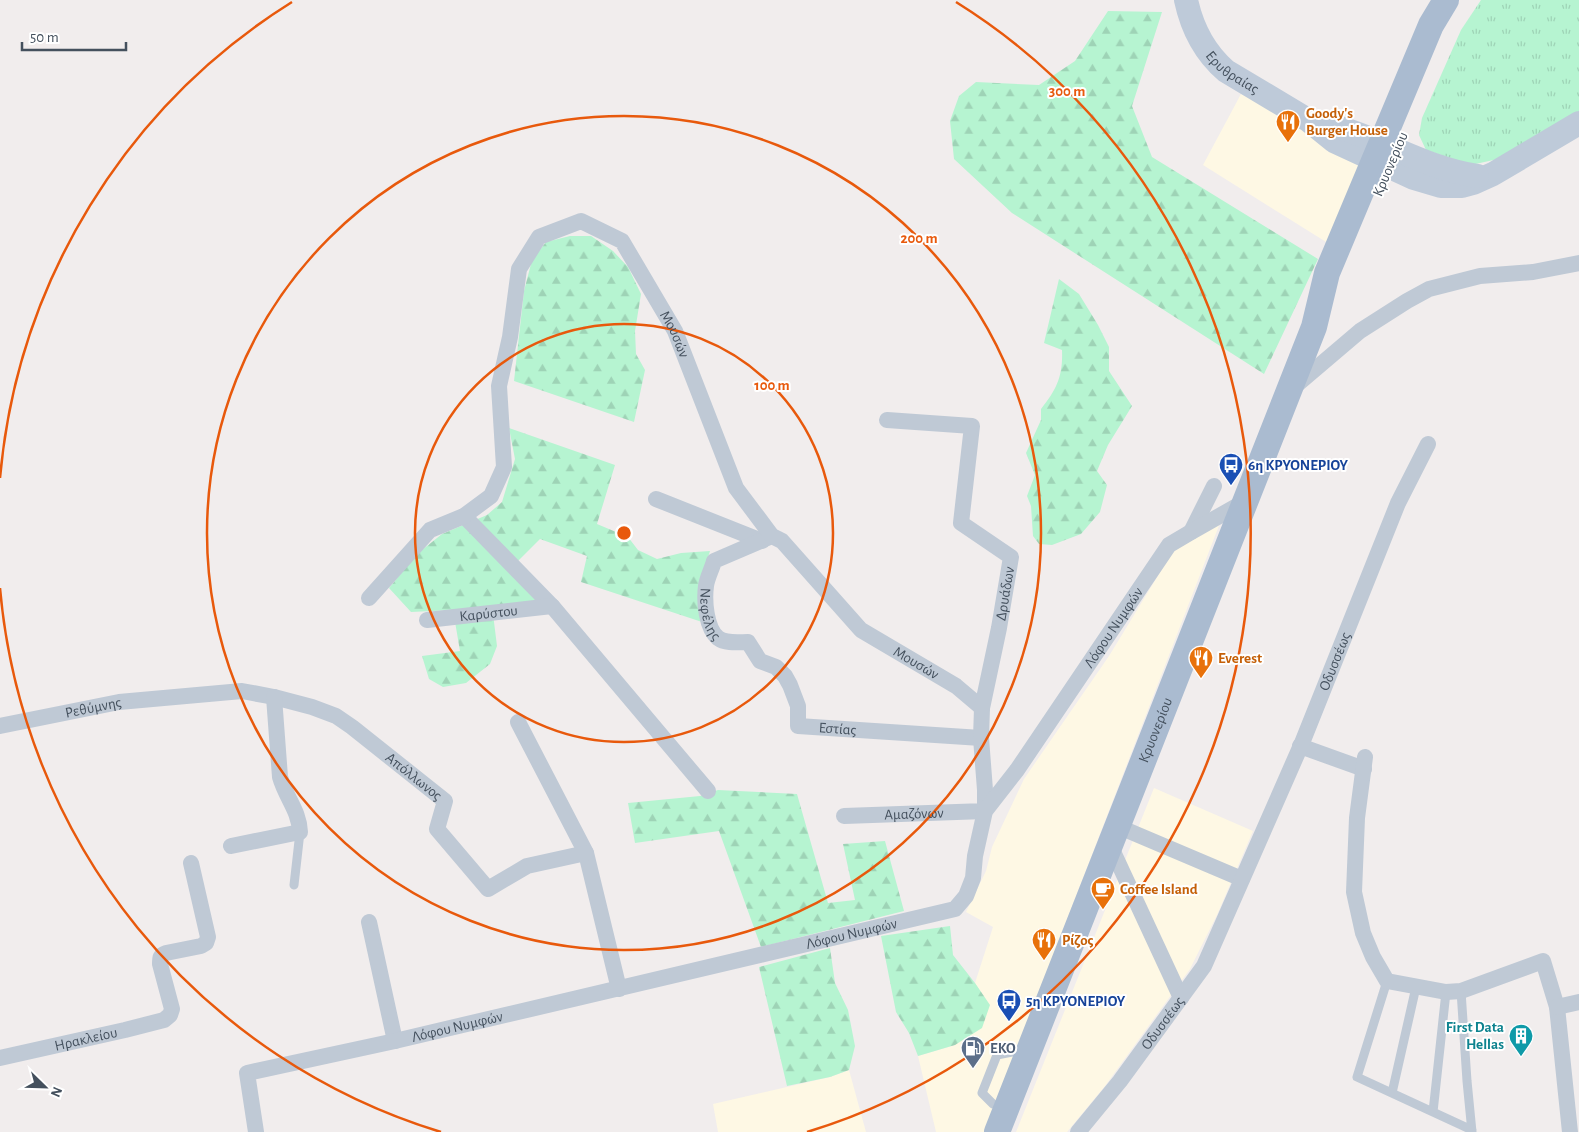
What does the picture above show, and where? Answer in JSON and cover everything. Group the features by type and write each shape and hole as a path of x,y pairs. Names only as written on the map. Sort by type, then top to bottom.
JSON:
{"main road":[{"name":"Ερυθραίας","path":"1186,0 1198,36 1215,61 1226,71 1308,120 1341,127 1385,155 1414,178 1442,186 1462,186 1473,183 1493,174 1579,123"},
{"name":"Κρυονερίου","path":"997,1132 1314,327 1342,278 1431,25 1446,0"},
{"name":"Κρυονερίου","path":"1385,155 1445,32 1465,0"}],"street":[{"name":"Μουσών","path":"370,598 430,530 464,516 491,496 504,467 498,386 510,337 519,269 539,237 581,221 622,242 675,331 736,488 767,539 782,541 861,630 956,686 982,708"},
{"path":"1288,393 1360,331 1429,289 1480,276 1533,272 1579,263"},
{"name":"Δρυάδων","path":"887,420 972,426 961,523 1011,557 999,628 982,708 980,738 985,811"},
{"name":"Οδυσσέως","path":"1078,1132 1120,1081 1204,966 1300,746 1398,503 1428,444"},
{"path":"1190,532 1214,486"},
{"path":"656,499 767,539"},
{"name":"Λόφου Νυμφών","path":"256,1132 247,1073 395,1041 954,909 966,896 973,878 975,856 985,811 1017,770 1169,545 1244,502"},
{"path":"464,516 552,606 708,792"},
{"name":"Νεφέλης","path":"748,642 729,642 718,638 711,629 706,610 706,585 714,561 767,539"},
{"name":"Καρύστου","path":"426,620 552,606"},
{"name":"Εστίας","path":"748,642 760,661 776,668 785,676 798,706 798,726 980,738"},
{"name":"Απόλλωνος","path":"187,696 242,691 312,707 336,716 445,801 437,829 488,889 527,866 586,853"},
{"name":"Ρεθύμνης","path":"0,726 119,702 187,696"},
{"path":"231,846 300,832 300,824 295,808 284,789 280,777 274,697"},
{"path":"518,722 586,853 619,989"},
{"path":"1300,746 1365,763 1357,818 1354,892 1363,933 1373,957 1387,981 1454,992 1543,961 1557,1007 1570,1132"},
{"name":"Αμαζόνων","path":"844,816 985,811"},
{"path":"1113,835 1242,879"},
{"path":"1113,835 1181,998"},
{"name":"Ηρακλείου","path":"0,1058 125,1030 164,1020 170,1015 172,1008 160,958 166,953 201,946 206,943 208,937 191,863"},
{"path":"368,922 395,1041"},
{"path":"1557,1007 1579,1002"}],"lane":[{"path":"294,885 300,832"},
{"path":"1387,981 1357,1077 1472,1131"},
{"path":"1392,1093 1416,986"},
{"path":"1433,1112 1454,992"},
{"path":"1454,992 1472,1131"},
{"path":"992,1104 982,1093 997,1055 1012,1052"}],"shaded area":[{"path":"1241,94 1307,127 1354,159 1360,168 1331,245 1203,165"},
{"path":"1220,523 985,1132 936,1132 918,1056 955,1045 989,1005 975,983 993,927 966,912 986,871 992,847 1024,779 1109,656 1173,551"},
{"path":"1154,788 1253,831 1217,915 1190,969 1105,1086 1067,1132 1016,1132"},
{"path":"849,1070 866,1132 718,1132 713,1104 830,1077"}],"green space":[{"path":"1481,0 1579,0 1579,115 1498,159 1471,165 1426,150 1419,135 1422,118 1461,30"},
{"path":"1108,11 1162,12 1132,106 1152,157 1318,259 1264,374 1012,213 954,159 950,121 959,96 976,82 1039,85 1075,61"},
{"path":"570,236 591,236 613,251 628,267 641,294 635,331 636,354 645,370 634,422 514,381 524,291 532,260 546,242"},
{"path":"1059,279 1079,294 1098,325 1109,347 1109,371 1132,406 1108,445 1097,471 1107,485 1100,512 1081,534 1052,545 1039,544 1033,536 1031,506 1027,496 1035,475 1026,453 1041,420 1041,409 1055,388 1060,375 1062,350 1044,343"},
{"path":"509,428 615,465 597,524 628,537 638,550 657,559 681,553 710,551 701,579 702,622 581,582 587,556 540,539 517,562 538,601 492,606 497,646 490,664 466,683 443,687 429,679 422,656 460,651 453,610 411,612 389,588 417,554 442,534 487,515 502,502 515,459"},
{"path":"718,790 797,794 828,903 855,900 843,844 885,841 904,911 761,947 719,831 635,843 628,803 700,796"},
{"path":"950,926 953,955 990,1005 982,1028 955,1045 918,1056 909,1033 896,1012 881,936"},
{"path":"830,948 835,983 848,1010 855,1046 849,1070 830,1077 787,1086 759,967"}],"place":[{"name":"Goody's Burger House","path":"1288,143"},
{"name":"6η ΚΡΥΟΝΕΡΙΟΥ","path":"1231,486"},
{"name":"Everest","path":"1201,679"},
{"name":"Coffee Island","path":"1103,910"},
{"name":"Ρίζος","path":"1044,961"},
{"name":"5η ΚΡΥΟΝΕΡΙΟΥ","path":"1009,1022"},
{"name":"First Data Hellas","path":"1521,1057"},
{"name":"EKO","path":"973,1069"}]}
